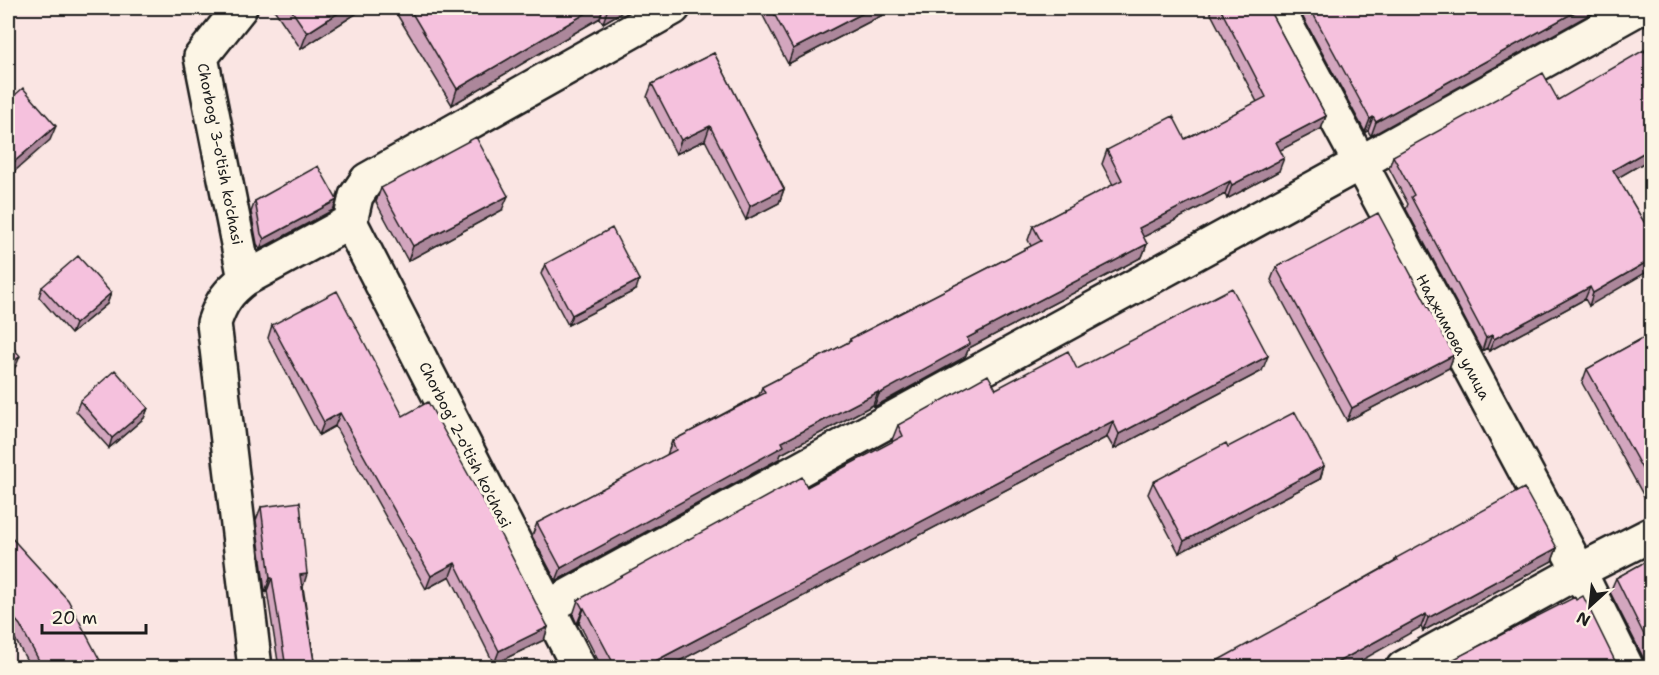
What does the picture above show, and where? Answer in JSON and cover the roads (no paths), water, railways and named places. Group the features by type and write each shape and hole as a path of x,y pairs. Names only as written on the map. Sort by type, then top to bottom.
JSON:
{"street":[{"name":"Chorbog' 3-o'tish ko'chasi","path":"240,8 201,57 245,279"},
{"path":"255,668 214,322 220,305 232,289 245,279 350,222 356,196 367,180 673,8"},
{"name":"Наджимова улица","path":"1277,8 1580,571 1627,668"},
{"path":"548,607 1639,8"},
{"name":"Chorbog' 2-o'tish ko'chasi","path":"350,222 579,668"},
{"path":"1403,668 1652,534"}]}
